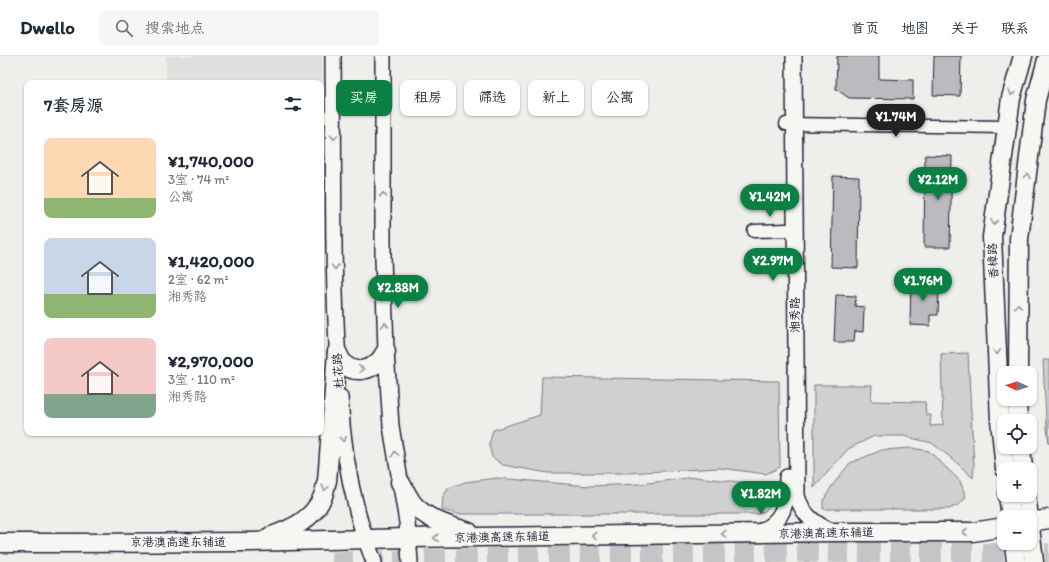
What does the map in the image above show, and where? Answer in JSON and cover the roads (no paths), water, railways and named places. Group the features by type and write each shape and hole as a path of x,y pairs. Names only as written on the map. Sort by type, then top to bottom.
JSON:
{"main road":[{"name":"香樟路","path":"1004,462 1000,420 992,237 1011,98 1023,56"},
{"name":"香樟路","path":"1018,366 1019,239 1036,100 1048,56"},
{"path":"337,352 341,361 346,366 354,370 360,370 376,365 386,351"},
{"path":"250,542 293,528 311,514 319,504 327,481 337,352"},
{"path":"400,482 413,504 434,520 461,530 492,537"},
{"path":"1037,521 1049,519"},
{"name":"京港澳高速东辅道","path":"0,543 250,542 408,538 833,532 973,532 997,528"},
{"path":"1015,550 1016,562"},
{"path":"1033,550 1034,562"}],"street":[{"name":"杜花路","path":"333,56 327,117 335,276 337,352 343,440 348,472 359,519 374,562"},
{"path":"383,56 383,250 386,351 391,426 407,522 410,562"},
{"name":"湘秀路","path":"786,56 790,124 797,496 800,505 806,514 821,527 833,532"},
{"name":"湘秀路","path":"755,534 762,531 777,520 786,502 787,230 790,124 794,56"},
{"path":"790,124 1007,127"},
{"path":"754,231 787,230"}],"tunnel":[{"path":"332,562 802,552 1049,554"}]}
